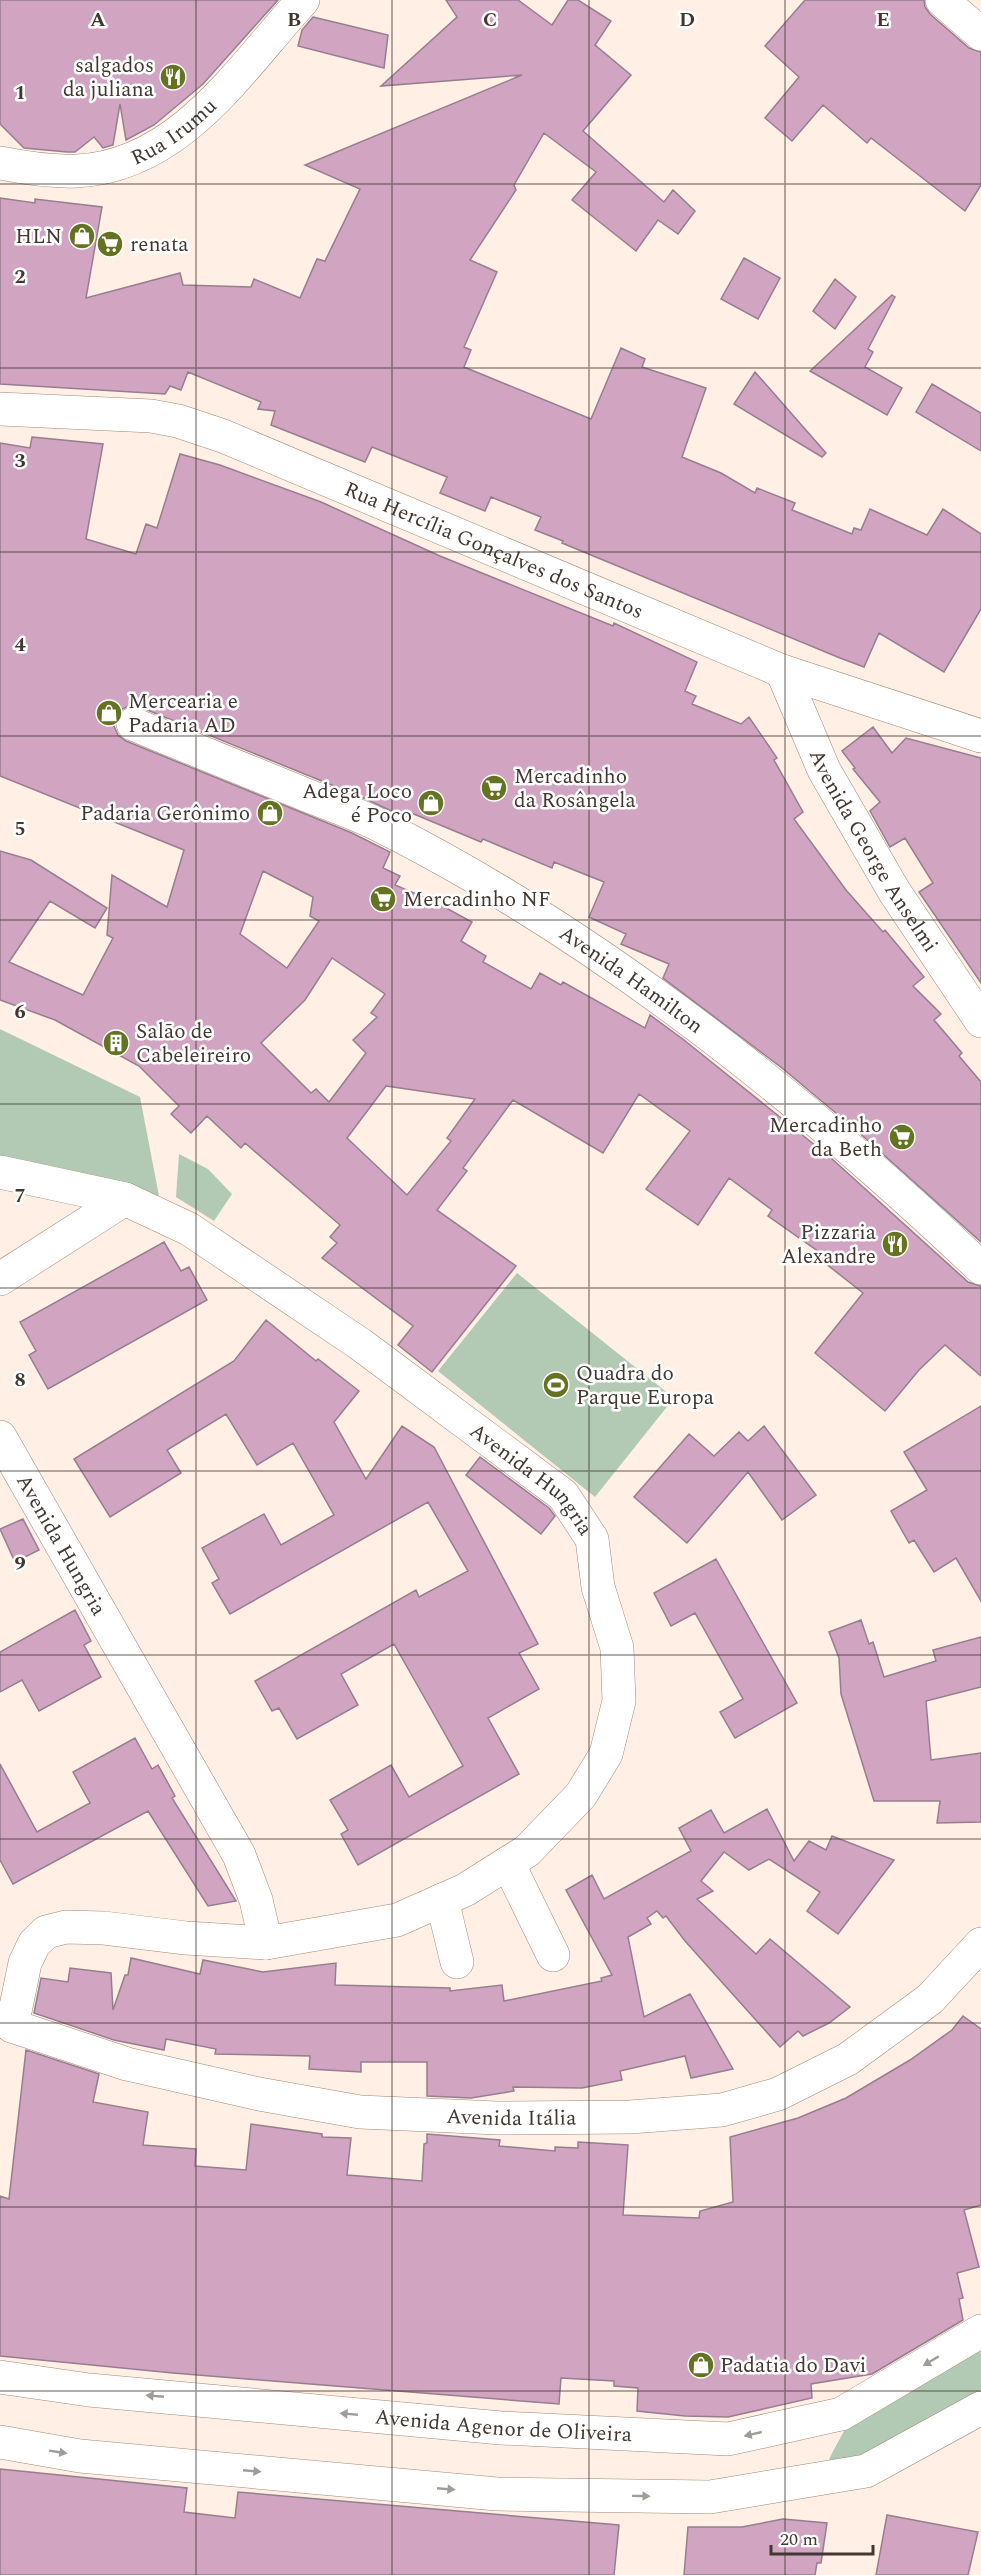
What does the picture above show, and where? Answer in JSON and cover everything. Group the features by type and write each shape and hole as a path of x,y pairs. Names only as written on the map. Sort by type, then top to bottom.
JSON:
{"street":[{"name":"Rua Irumu","path":"0,163 39,170 77,171 108,166 157,148 207,110 303,0"},
{"path":"942,0 981,34"},
{"name":"Rua Hercília Gonçalves dos Santos","path":"0,409 151,416 178,421 234,441 782,671 981,736"},
{"name":"Avenida George Anselmi","path":"782,671 824,770 894,891 981,1021"},
{"name":"Avenida Hamilton","path":"133,724 376,824 484,881 581,944 732,1053 911,1202 981,1268"},
{"name":"Avenida Hungria","path":"0,1172 125,1199 189,1229 360,1344 563,1495 592,1539 598,1587 617,1648 619,1701 606,1754 581,1795 527,1851 465,1890 397,1920 266,1942 186,1938 104,1928 66,1927 46,1932 34,1944 25,1963 6,2022"},
{"path":"0,1279 125,1199"},
{"name":"Avenida Hungria","path":"0,1437 239,1855 256,1900 266,1942"},
{"path":"508,1863 553,1955"},
{"path":"441,1900 457,1962"},
{"name":"Avenida Itália","path":"6,2022 127,2064 259,2094 360,2112 497,2118 630,2117 722,2110 778,2094 848,2059 930,1999 981,1944"},
{"name":"Avenida Agenor de Oliveira","path":"0,2377 89,2390 501,2428 728,2439 841,2414 981,2331"},
{"path":"0,2442 80,2456 497,2494 710,2497 866,2471 981,2408"}],"green space":[{"path":"0,1029 140,1097 159,1196 0,1161"},
{"path":"179,1154 208,1169 232,1194 214,1221 176,1197"},
{"name":"Quadra do Parque Europa","path":"517,1273 674,1398 595,1497 438,1371"},
{"path":"981,2330 981,2408 824,2478 830,2457 859,2403"}],"building":[{"path":"0,0 278,0 203,84 154,125 126,140 120,104 113,145 103,148 94,137 75,152 67,152 24,148 0,124"},
{"path":"446,0 518,0 552,25 568,0 578,0 611,21 595,45 631,75 583,131 664,202 673,190 695,211 678,234 658,220 636,251 572,200 596,172 544,133 514,185 516,190 470,260 497,272 464,347 471,350 464,367 591,419 621,348 645,359 642,367 706,388 682,457 721,473 755,493 757,488 795,503 792,510 852,534 854,528 861,530 870,509 927,535 943,509 981,534 981,609 944,672 879,633 864,667 840,658 562,543 563,541 535,530 541,517 491,497 485,511 440,493 447,477 372,447 365,462 271,425 275,411 258,409 261,402 188,372 181,390 170,386 165,394 0,384 0,198 35,203 35,199 102,207 86,298 180,273 183,285 251,287 254,279 300,298 317,259 325,261 360,189 305,165 522,75 381,86 457,17"},
{"path":"805,0 924,0 925,7 930,14 969,48 981,52 981,185 965,211 871,138 867,143 823,105 792,141 765,118 799,77 765,46"},
{"path":"313,17 388,35 384,68 298,46 302,30"},
{"path":"744,258 780,278 758,319 721,299"},
{"path":"835,279 856,297 835,329 813,311"},
{"path":"892,295 895,297 868,349 873,352 865,367 902,388 887,415 810,371"},
{"path":"755,372 826,453 822,457 734,404"},
{"path":"932,384 981,413 981,451 916,412"},
{"path":"32,437 103,444 86,539 136,554 146,524 157,528 180,454 220,465 321,502 440,556 613,626 614,623 697,662 685,691 696,696 692,704 741,724 749,717 777,758 774,760 803,812 794,819 846,890 883,932 885,930 924,977 913,986 941,1014 934,1020 962,1053 959,1056 981,1082 981,1242 855,1129 782,1068 663,978 669,964 621,944 626,934 589,917 604,882 554,862 552,868 483,839 481,842 409,812 406,818 366,799 140,707 131,705 122,709 116,716 114,726 118,735 126,741 352,833 390,852 383,868 400,876 395,885 437,903 472,922 461,941 486,956 483,962 531,989 540,973 561,985 563,982 645,1028 650,1015 684,1040 831,1158 968,1282 981,1286 981,1376 945,1345 919,1370 885,1411 815,1353 863,1293 816,1256 819,1252 768,1216 772,1210 729,1178 698,1225 646,1189 690,1131 639,1094 603,1153 513,1100 463,1168 467,1171 437,1210 516,1266 432,1372 398,1345 413,1326 322,1258 337,1243 330,1237 340,1225 245,1143 241,1148 207,1116 191,1133 171,1114 179,1106 139,1066 55,1020 0,1000 0,851 31,860 107,908 95,928 50,901 9,962 83,995 113,938 107,935 112,875 167,907 184,850 0,776 0,443 30,448","holes":["263,871 313,897 310,916 319,921 287,968 240,934","332,958 385,994 371,1013 377,1017 353,1040 366,1053 329,1102 316,1089 311,1093 261,1043 305,1000","386,1086 475,1099 447,1138 451,1141 407,1195 347,1138"]},
{"path":"873,727 892,753 906,738 981,758 981,983 919,892 933,883 905,838 890,847 870,811 880,802 853,769 855,768 842,751"},
{"path":"164,1242 181,1271 189,1267 207,1300 48,1389 29,1355 36,1351 20,1322"},
{"path":"266,1320 316,1361 318,1359 359,1391 334,1422 366,1479 402,1426 434,1447 538,1644 519,1653 539,1689 488,1718 519,1774 358,1865 341,1834 348,1830 330,1800 391,1765 409,1797 463,1766 394,1644 341,1674 358,1705 297,1739 279,1708 272,1711 255,1681 416,1590 419,1597 468,1571 428,1502 230,1614 212,1583 219,1579 202,1548 264,1514 281,1545 334,1515 293,1443 257,1465 226,1414 167,1450 181,1473 110,1517 74,1459 234,1361"},
{"path":"981,1406 981,1601 956,1558 934,1572 914,1540 909,1543 891,1511 927,1490 904,1452"},
{"path":"764,1426 816,1495 782,1520 748,1472 687,1543 634,1497 689,1434 714,1456 739,1432 748,1441"},
{"path":"480,1457 549,1508 555,1516 541,1534 466,1475"},
{"path":"23,1519 39,1550 15,1562 0,1529"},
{"path":"716,1559 797,1703 735,1738 720,1712 743,1699 695,1613 671,1626 654,1593"},
{"path":"75,1610 91,1641 84,1645 101,1677 39,1711 22,1680 0,1692 0,1652"},
{"path":"861,1620 869,1644 873,1642 884,1677 936,1661 933,1650 981,1637 981,1687 926,1701 931,1760 981,1753 981,1822 937,1823 940,1801 874,1801 841,1694 839,1658 829,1632"},
{"path":"135,1738 152,1769 158,1765 175,1796 172,1798 236,1901 208,1906 148,1811 13,1884 0,1860 0,1764 37,1832 90,1803 73,1772"},
{"path":"767,1809 794,1861 809,1841 826,1850 832,1836 894,1860 838,1934 807,1911 820,1892 769,1859 749,1870 724,1852 701,1881 713,1891 697,1899 756,1954 770,1939 850,2007 829,2023 803,2036 798,2031 780,2047 685,1941 666,1916 663,1918 657,1911 647,1918 651,1924 628,1937 644,2017 690,1994 733,2069 691,2078 685,2056 620,2071 622,2080 582,2088 513,2087 514,2091 471,2098 427,2096 427,2062 361,2062 361,2072 309,2069 310,2056 215,2054 216,2049 166,2039 164,2050 114,2040 34,2013 41,1978 68,1982 70,1968 111,1973 113,2010 125,1975 128,1975 131,1958 200,1974 203,1960 263,1972 336,1963 335,1985 450,1988 450,1991 502,1985 504,2001 602,1981 601,1978 612,1975 566,1890 592,1875 604,1899 691,1851 679,1828 711,1810 724,1833"},
{"path":"963,2016 981,2029 981,2205 964,2210 979,2267 957,2273 963,2298 959,2299 963,2320 872,2374 811,2384 812,2398 728,2417 685,2416 637,2411 638,2388 614,2386 614,2381 561,2378 559,2404 173,2373 0,2356 0,2196 9,2199 26,2050 99,2074 93,2102 148,2112 143,2145 196,2149 195,2166 246,2170 251,2124 322,2134 322,2137 351,2138 347,2175 422,2181 424,2144 427,2143 427,2134 500,2140 499,2146 555,2151 555,2147 578,2148 578,2142 628,2145 623,2215 699,2218 700,2211 733,2202 730,2137 798,2118 846,2098 910,2060 952,2030"},
{"path":"0,2469 187,2488 184,2512 235,2518 238,2492 619,2525 614,2575 0,2575"},
{"path":"887,2515 978,2532 968,2575 876,2575"},
{"path":"783,2519 827,2523 821,2563 817,2563 815,2575 684,2575 688,2527 742,2527"}],"place":[{"name":"salgados da juliana","path":"173,77"},
{"name":"HLN","path":"82,236"},
{"name":"renata","path":"110,244"},
{"name":"Mercearia e Padaria AD","path":"109,713"},
{"name":"Mercadinho da Rosângela","path":"494,788"},
{"name":"Adega Loco é Poco","path":"431,803"},
{"name":"Padaria Gerônimo","path":"270,813"},
{"name":"Mercadinho NF","path":"383,899"},
{"name":"Salão de Cabeleireiro","path":"116,1043"},
{"name":"Mercadinho da Beth","path":"902,1137"},
{"name":"Pizzaria Alexandre","path":"895,1244"},
{"name":"Quadra do Parque Europa","path":"556,1385"},
{"name":"Padatia do Davi","path":"701,2365"}]}
